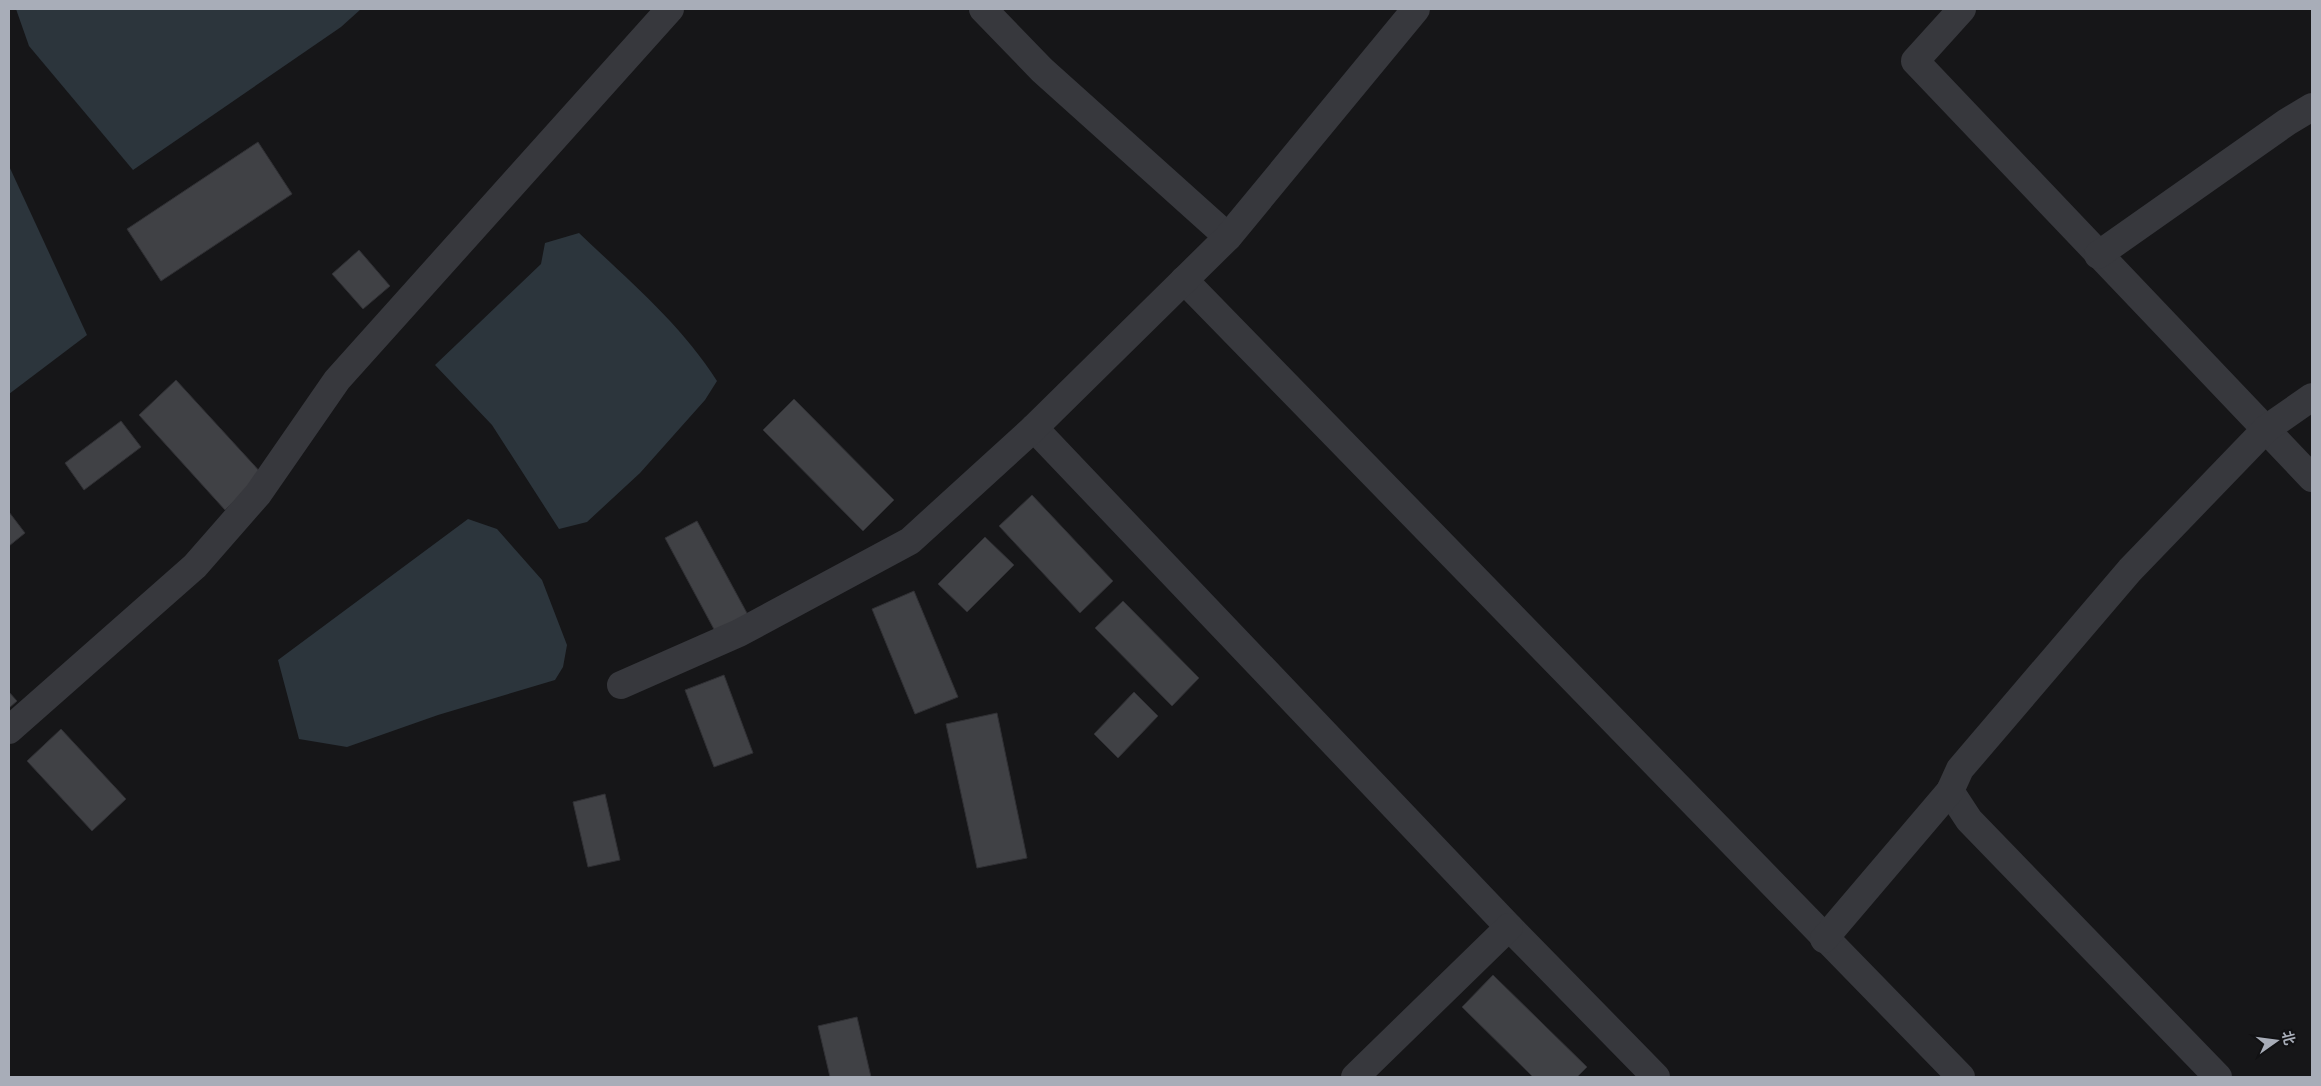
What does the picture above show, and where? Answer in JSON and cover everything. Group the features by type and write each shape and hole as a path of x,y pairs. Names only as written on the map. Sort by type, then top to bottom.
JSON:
{"street":[{"path":"9,730 195,566 258,494 337,380 670,9"},
{"path":"984,9 1042,70 1228,237"},
{"path":"621,685 739,633 910,541 1034,428 1228,237 1416,9"},
{"path":"1962,9 1915,61 2312,478"},
{"path":"2098,255 2287,122 2312,107"},
{"path":"1184,280 1824,939 1961,1077"},
{"path":"1824,939 1950,791 1960,769 2130,570 2266,429 2312,397"},
{"path":"1034,428 1509,927 1656,1077"},
{"path":"1950,791 1969,820 2218,1077"},
{"path":"1355,1077 1509,927"}],"shaded area":[{"path":"16,9 361,9 341,27 133,170 29,46"},
{"path":"9,166 87,335 9,394"},
{"path":"579,233 670,321 703,360 717,381 705,400 640,473 587,522 559,529 492,425 435,365 541,264 545,243"},
{"path":"468,519 497,529 542,580 567,645 563,667 555,680 438,715 347,747 299,739 278,660"}],"building":[{"path":"258,142 292,194 161,281 127,229"},
{"path":"359,250 390,286 363,309 332,274"},
{"path":"176,380 263,475 225,510 139,415"},
{"path":"794,399 894,500 863,531 763,430"},
{"path":"121,421 141,447 84,490 65,463"},
{"path":"1032,495 1113,581 1080,613 999,526"},
{"path":"9,512 25,533 9,546"},
{"path":"697,521 748,615 716,633 665,538"},
{"path":"985,537 1014,565 967,612 938,584"},
{"path":"914,591 958,697 915,714 872,609"},
{"path":"1123,601 1199,678 1172,706 1095,628"},
{"path":"724,675 753,753 714,767 685,690"},
{"path":"9,692 17,701 9,708"},
{"path":"1134,692 1158,716 1118,758 1094,734"},
{"path":"997,713 1027,858 977,868 946,724"},
{"path":"61,729 126,799 92,831 27,761"},
{"path":"605,794 620,860 588,867 573,802"},
{"path":"1493,975 1587,1067 1577,1077 1533,1077 1462,1007"},
{"path":"857,1017 871,1077 830,1077 818,1026"}]}
